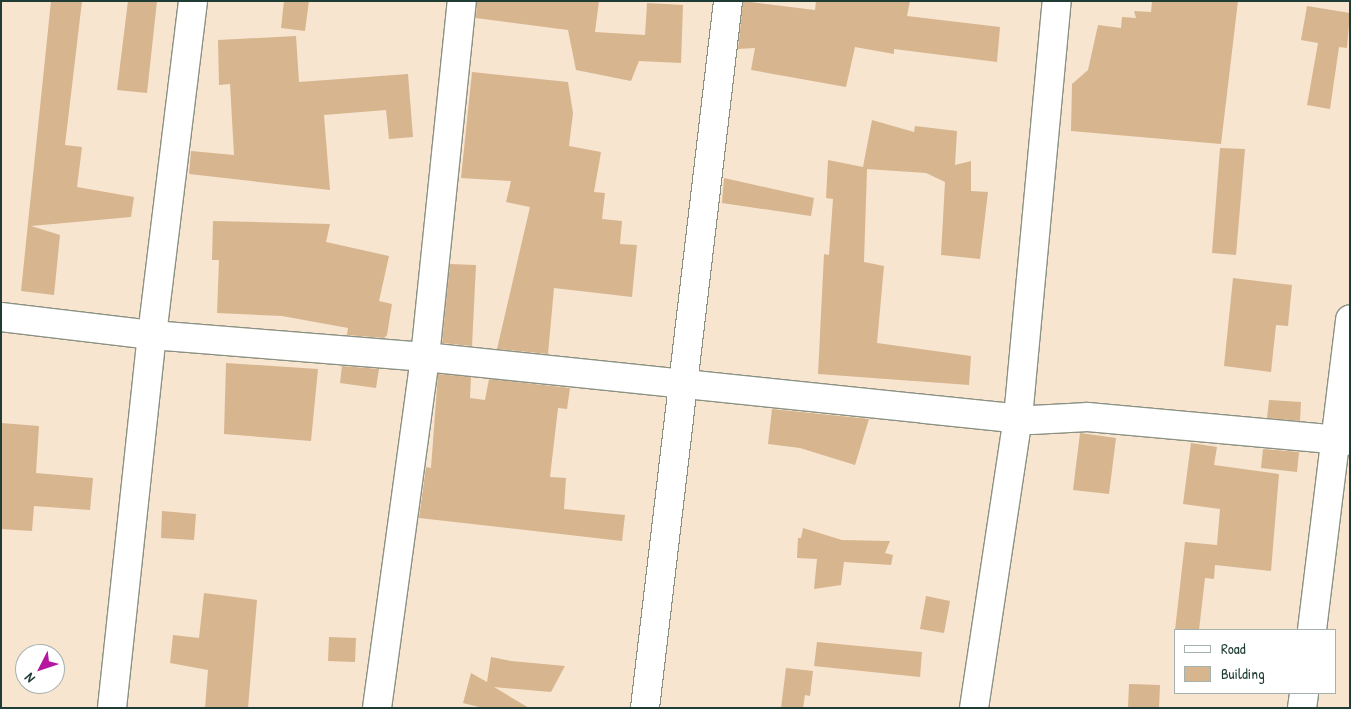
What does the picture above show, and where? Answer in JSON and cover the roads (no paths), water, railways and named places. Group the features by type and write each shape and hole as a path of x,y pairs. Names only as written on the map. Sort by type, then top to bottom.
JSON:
{"street":[{"path":"112,708 152,335 193,1"},
{"path":"377,708 425,357 462,1"},
{"path":"645,708 728,1"},
{"path":"974,708 1018,418 1057,1"},
{"path":"1,318 152,335 425,357 684,386 1018,418 1088,417 1343,440"},
{"path":"1312,629 1343,440 1350,319"},
{"path":"1302,708 1304,694"}]}
